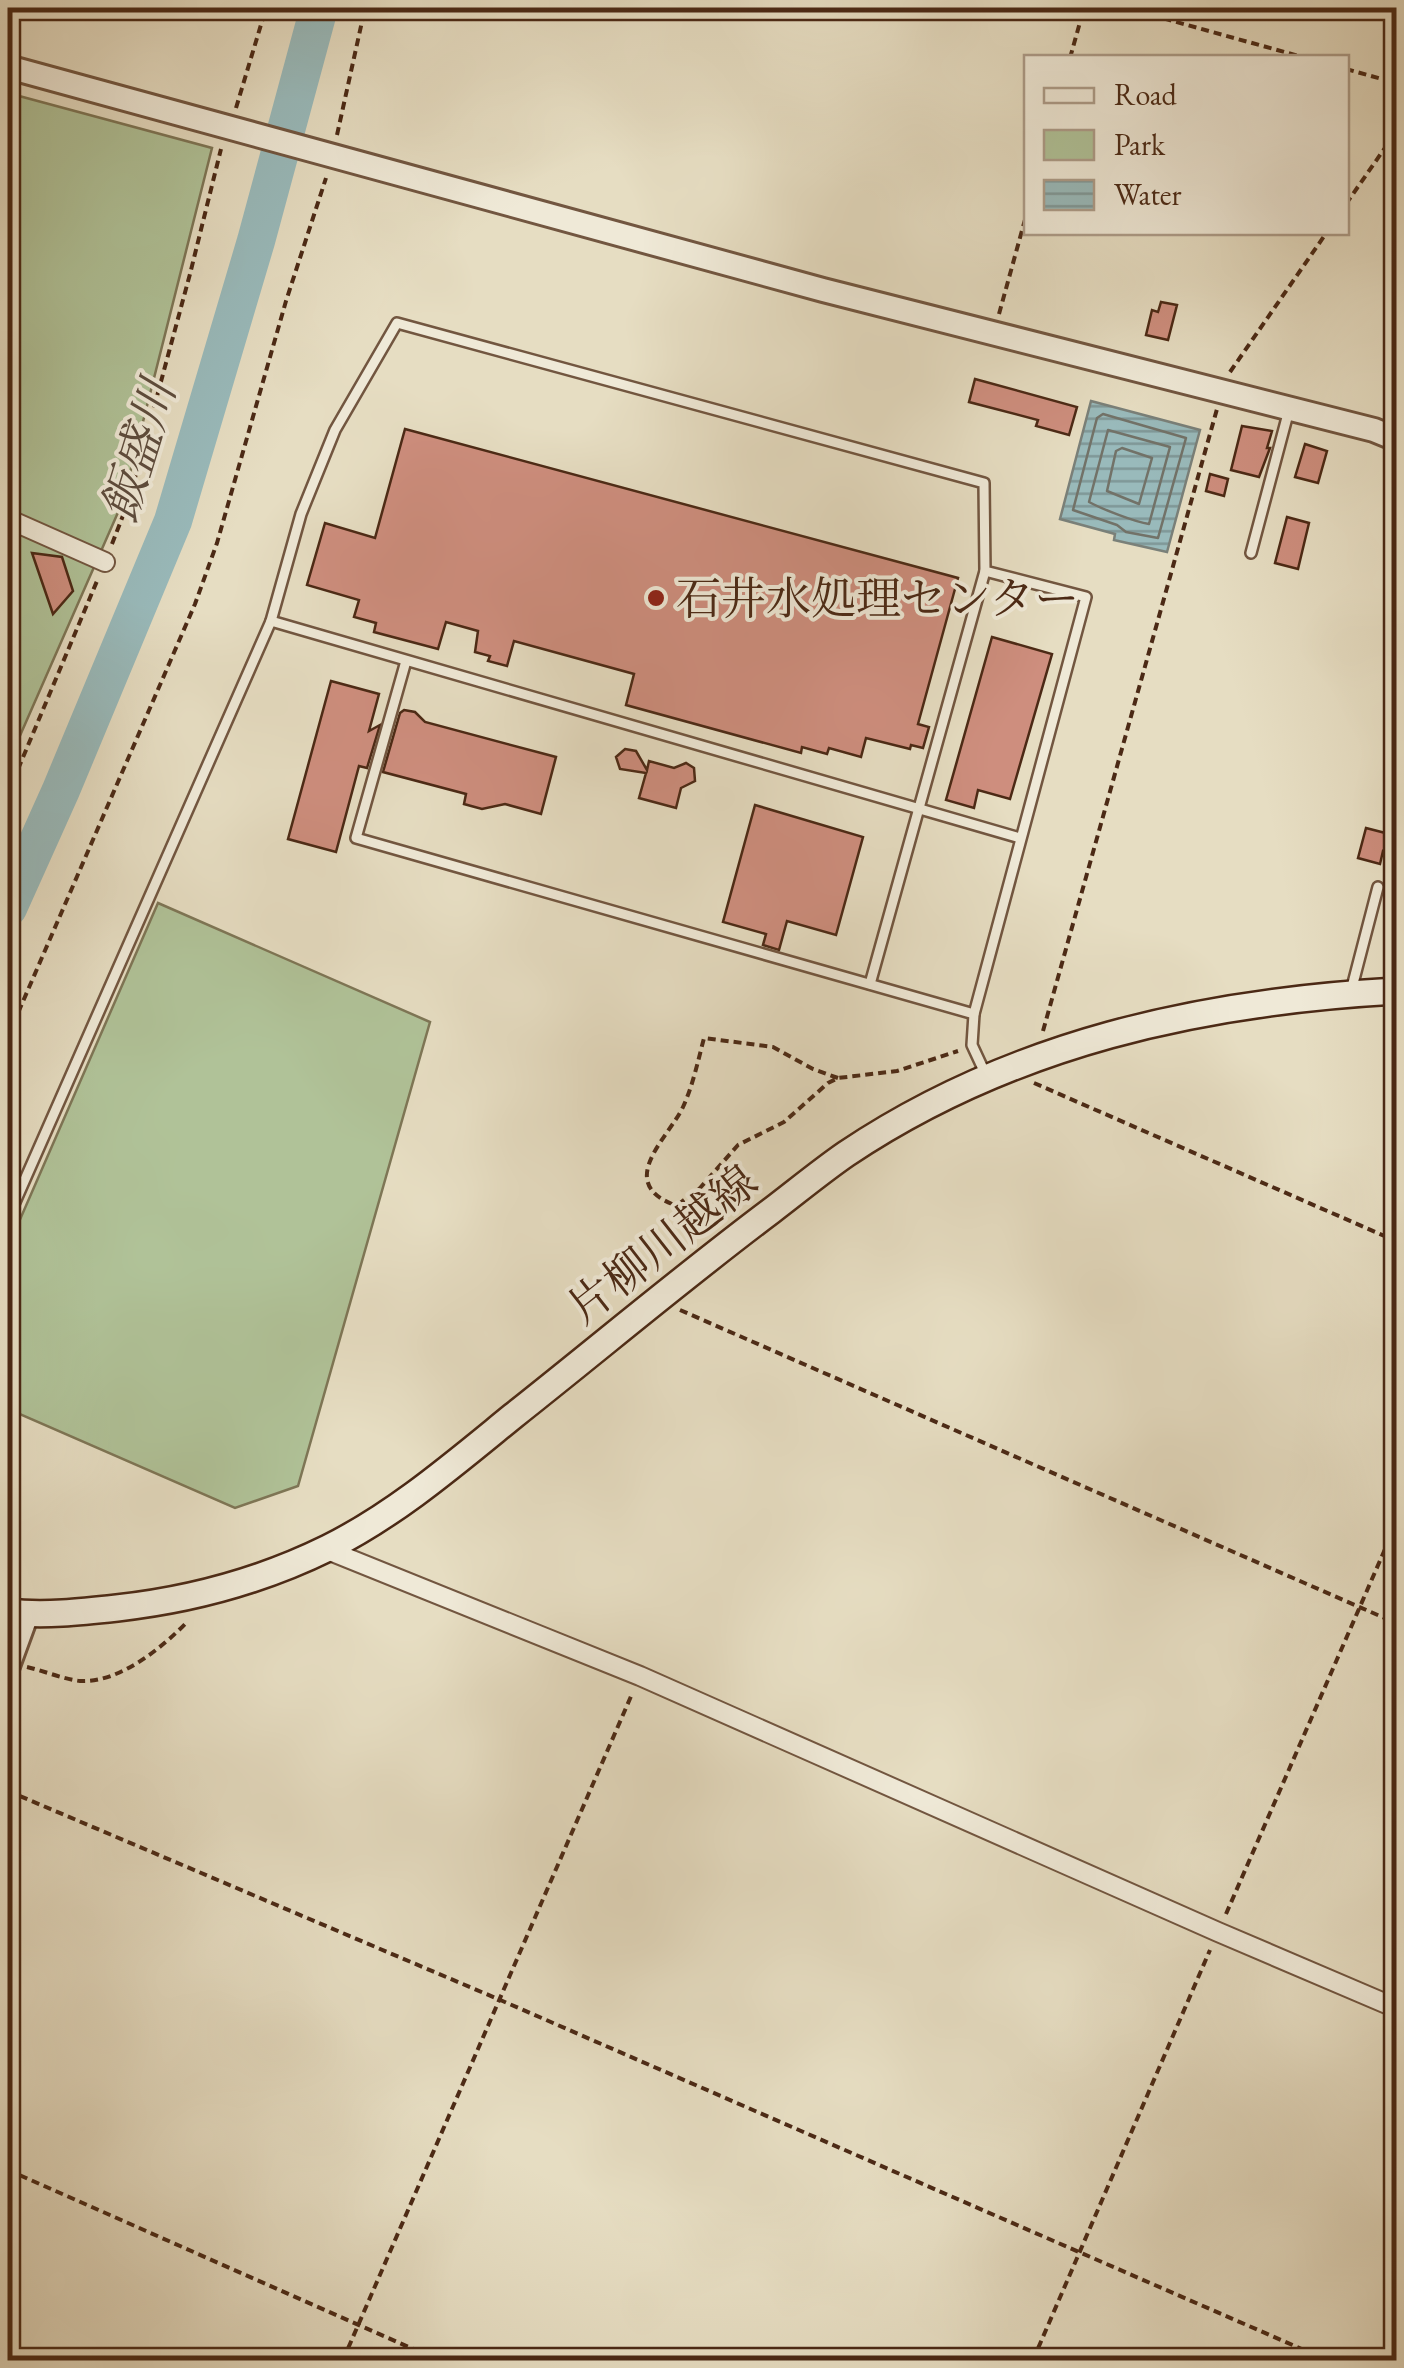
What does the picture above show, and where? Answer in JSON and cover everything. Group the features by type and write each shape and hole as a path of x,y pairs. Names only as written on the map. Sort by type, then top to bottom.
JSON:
{"main road":[{"name":"片柳川越線","path":"17,1613 143,1605 212,1590 256,1578 325,1549 379,1520 846,1154 924,1108 995,1073 1036,1056 1193,1014 1396,992"}],"street":[{"path":"8,67 1396,439"},
{"path":"8,520 105,562"},
{"path":"325,1549 640,1676 1396,2008"},
{"path":"16,1666 17,1613"}],"lane":[{"path":"8,1218 271,621 302,514 334,430 397,323 984,483 985,572 870,984"},
{"path":"1251,553 1290,410"},
{"path":"985,572 1086,596 974,1014 972,1046 995,1073"},
{"path":"271,621 1020,838"},
{"path":"406,660 356,838 974,1014"},
{"path":"1351,994 1378,888"}],"path":[{"path":"8,793 129,500 266,8"},
{"path":"8,1036 195,604 217,543 286,301 319,206 365,8"},
{"path":"1071,55 1084,8"},
{"path":"1126,8 1295,55"},
{"path":"1349,70 1396,82"},
{"path":"1349,200 1396,132"},
{"path":"994,333 1024,223"},
{"path":"1036,1056 1228,374 1325,235"},
{"path":"838,1078 773,1047 704,1038 689,1093 648,1162 648,1180 654,1193 672,1204 688,1199 738,1145 784,1122 838,1078 897,1071 972,1046"},
{"path":"995,1073 1396,1241"},
{"path":"658,1300 1396,1623"},
{"path":"16,1666 82,1681 102,1677 133,1664 170,1640 212,1590"},
{"path":"343,2360 640,1676"},
{"path":"8,1791 498,1998 1327,2360"},
{"path":"8,2170 438,2360"}],"green space":[{"path":"8,93 212,148 123,501 8,763"},
{"path":"158,903 430,1022 298,1486 235,1508 8,1409 8,1247"}],"water":[{"path":"1091,401 1200,430 1167,552 1114,540 1115,534 1060,519"}],"building":[{"path":"1161,302 1177,305 1168,340 1146,335 1152,310 1158,312"},
{"path":"975,379 1077,407 1069,435 1036,426 1038,420 969,402"},
{"path":"1242,426 1272,431 1259,477 1231,470"},
{"name":"石井水処理センター","path":"405,429 958,578 918,724 929,727 923,748 911,745 910,749 866,738 861,757 829,748 827,754 802,747 801,753 626,705 634,674 514,641 507,666 488,661 490,656 475,652 478,631 446,622 438,649 374,632 376,623 354,617 359,600 307,585 325,523 375,538"},
{"path":"1305,444 1327,451 1318,483 1295,477"},
{"path":"1210,474 1228,479 1224,496 1206,491"},
{"path":"1287,517 1309,523 1298,569 1275,563"},
{"path":"32,553 62,557 73,591 53,614"},
{"path":"992,637 1052,654 1010,799 978,790 974,808 946,800"},
{"path":"331,681 379,694 369,731 380,725 367,768 359,766 336,852 288,839"},
{"path":"404,710 415,712 425,722 556,757 541,814 505,804 482,809 464,804 466,794 383,772"},
{"path":"625,749 636,751 647,770 649,761 674,768 686,763 694,768 695,781 681,788 676,808 639,798 646,773 620,769 616,757"},
{"path":"755,805 863,837 836,935 787,921 779,950 763,945 766,934 723,922"},
{"path":"1366,828 1393,835 1380,864 1358,858"}],"waterway":[{"name":"飯盛川","path":"8,908 173,521 256,241 319,8"}],"place":[{"name":"石井水処理センター","path":"656,598"}]}
